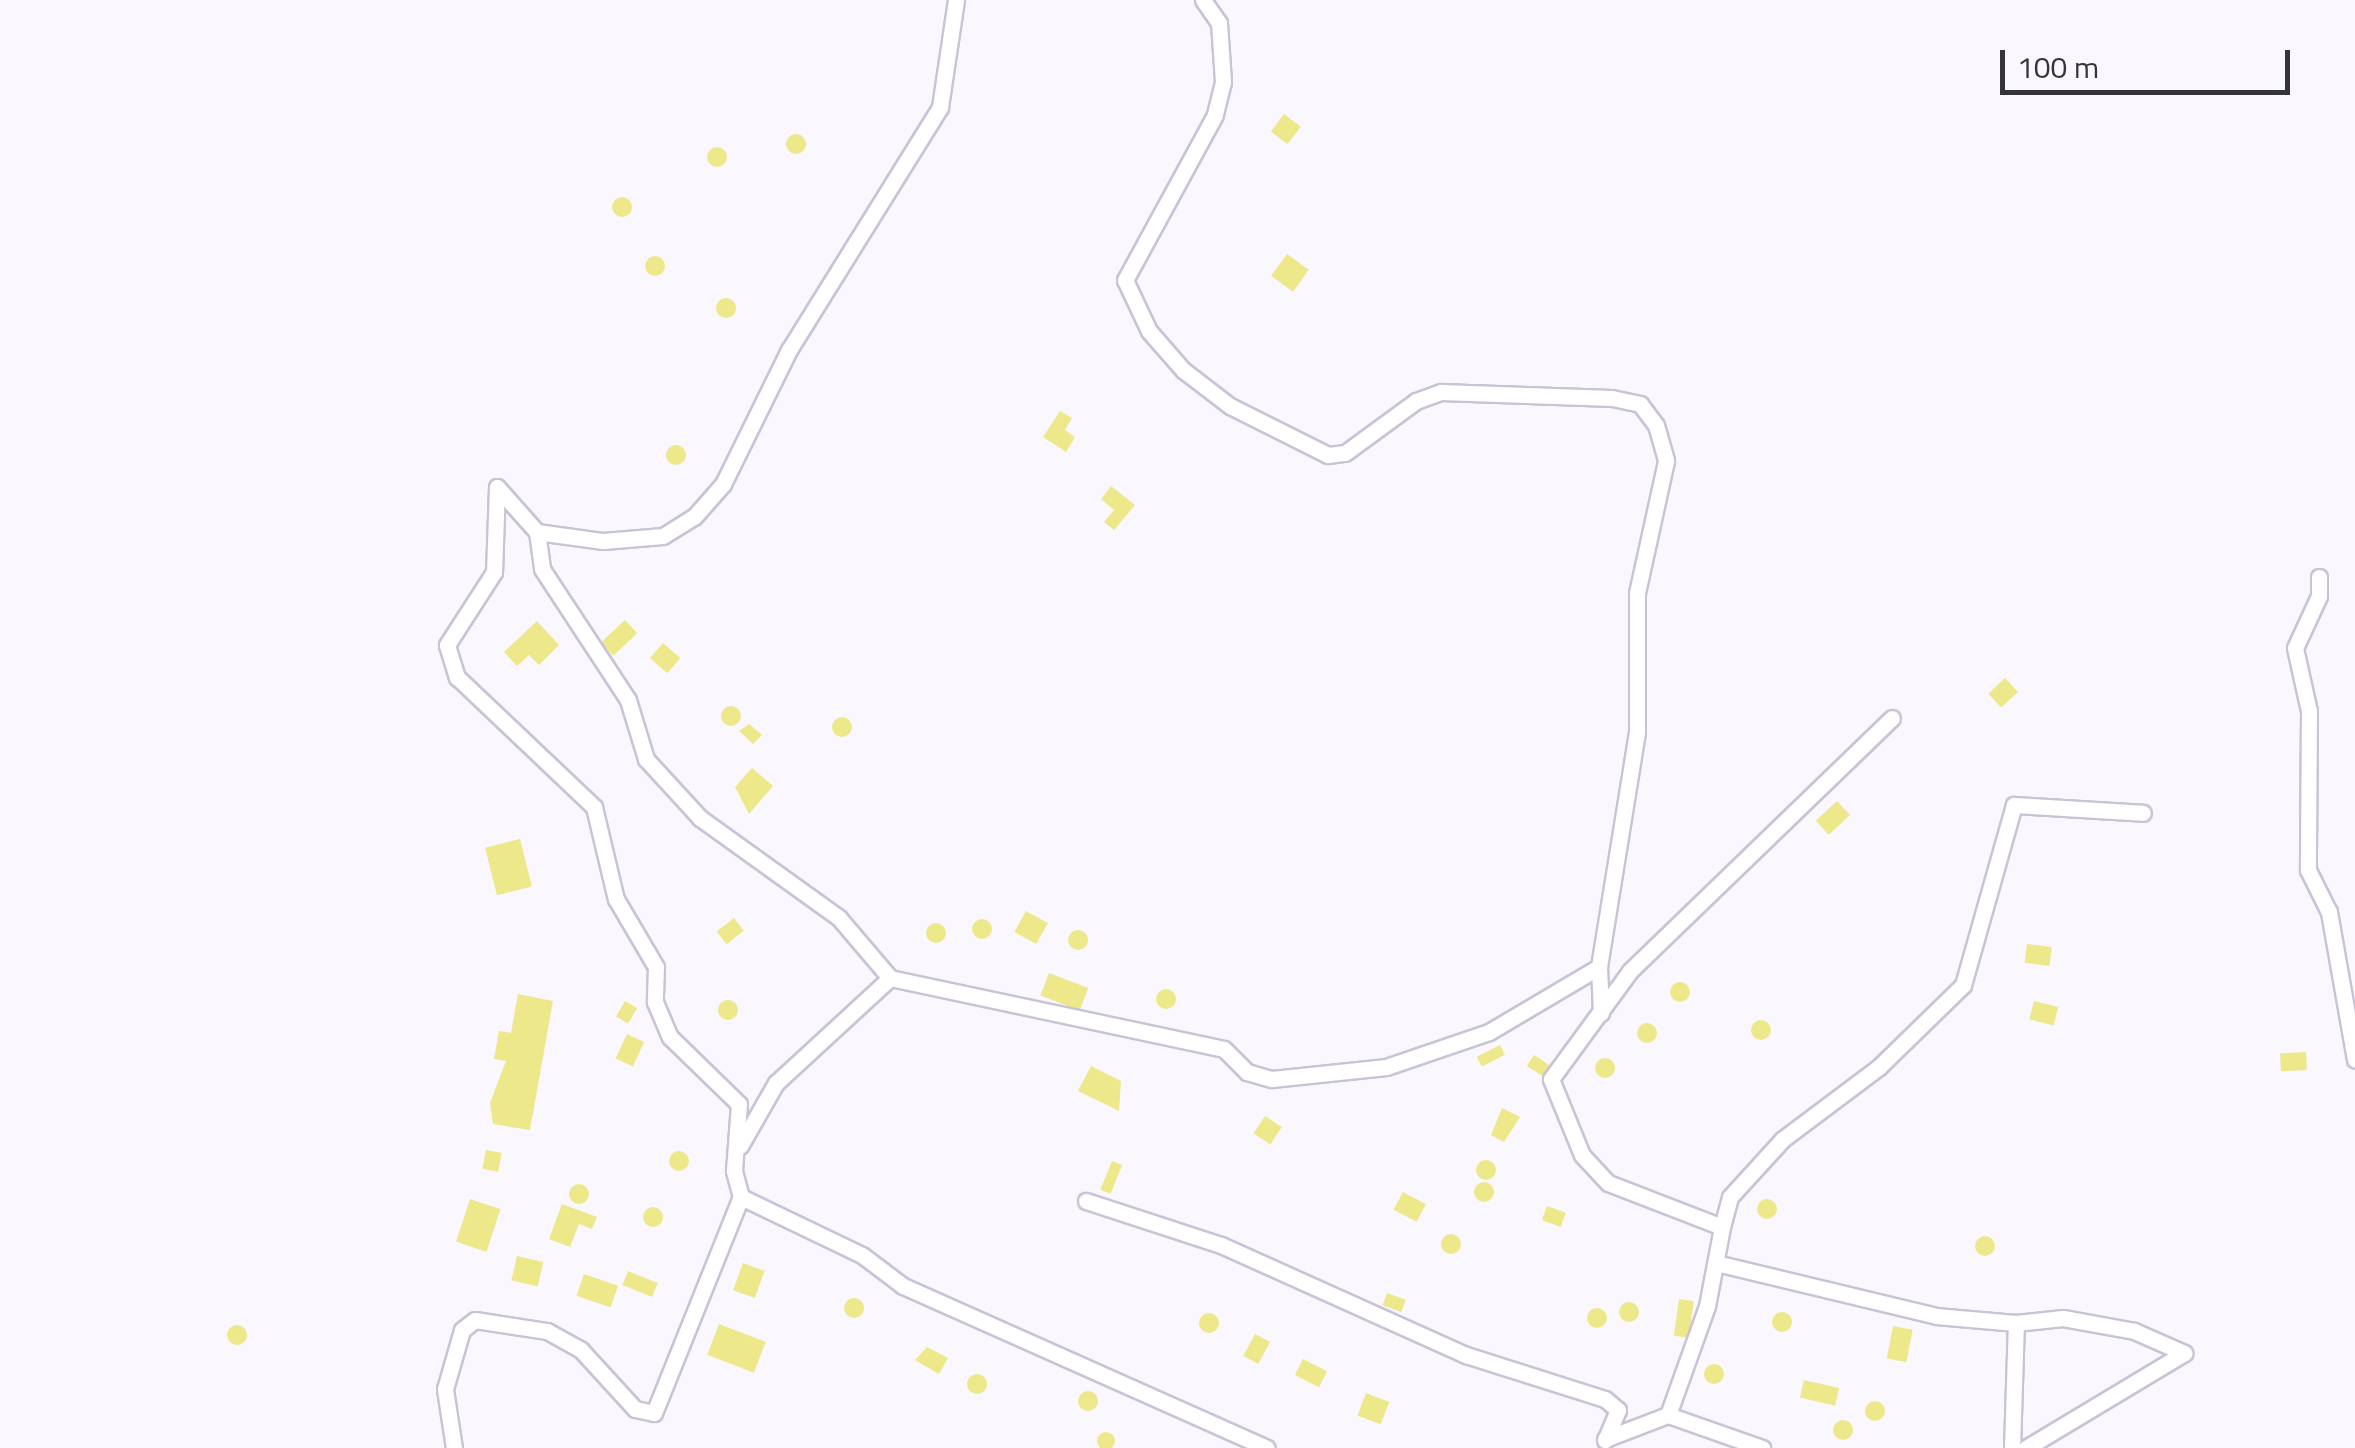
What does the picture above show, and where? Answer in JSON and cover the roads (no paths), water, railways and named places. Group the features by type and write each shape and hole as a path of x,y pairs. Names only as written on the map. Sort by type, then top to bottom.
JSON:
{"street":[{"path":"537,532 603,541 663,536 723,484 789,350 940,107 956,0"},
{"path":"1202,0 1219,23 1223,82 1215,115 1125,280 1149,331 1183,370 1230,406 1328,455 1345,453 1441,392 1612,398 1640,404 1656,425 1666,461 1637,593 1637,732 1599,967 1601,1014"},
{"path":"454,1448 445,1389 462,1330 475,1320 547,1331 581,1350 635,1409 654,1413 741,1197 738,1104 670,1037 663,1020 656,967 616,899 594,807 471,690 452,661 447,645 494,572 497,487 537,532 542,569 628,700 646,759 725,839 839,918 890,978 1224,1050 1248,1072 1272,1079 1386,1066 1489,1032 1599,967"},
{"path":"2319,577 2320,596 2295,648 2310,711 2308,870 2329,912 2355,1060"},
{"path":"1722,1227 1608,1183 1582,1156 1551,1078 1650,950 1892,718"},
{"path":"1668,1414 1716,1263 1730,1197 1782,1138 1879,1067 1963,984 2014,805 2144,813"},
{"path":"738,1149 776,1083 890,978"},
{"path":"741,1197 862,1254 903,1286 1267,1448"},
{"path":"1086,1201 1221,1245 1466,1355 1605,1400 1618,1410 1604,1443"},
{"path":"1716,1263 1936,1316 2016,1324 2063,1318 2134,1330 2184,1353 2026,1448"},
{"path":"2012,1448 2016,1324"},
{"path":"1604,1443 1668,1414 1762,1448"}]}
